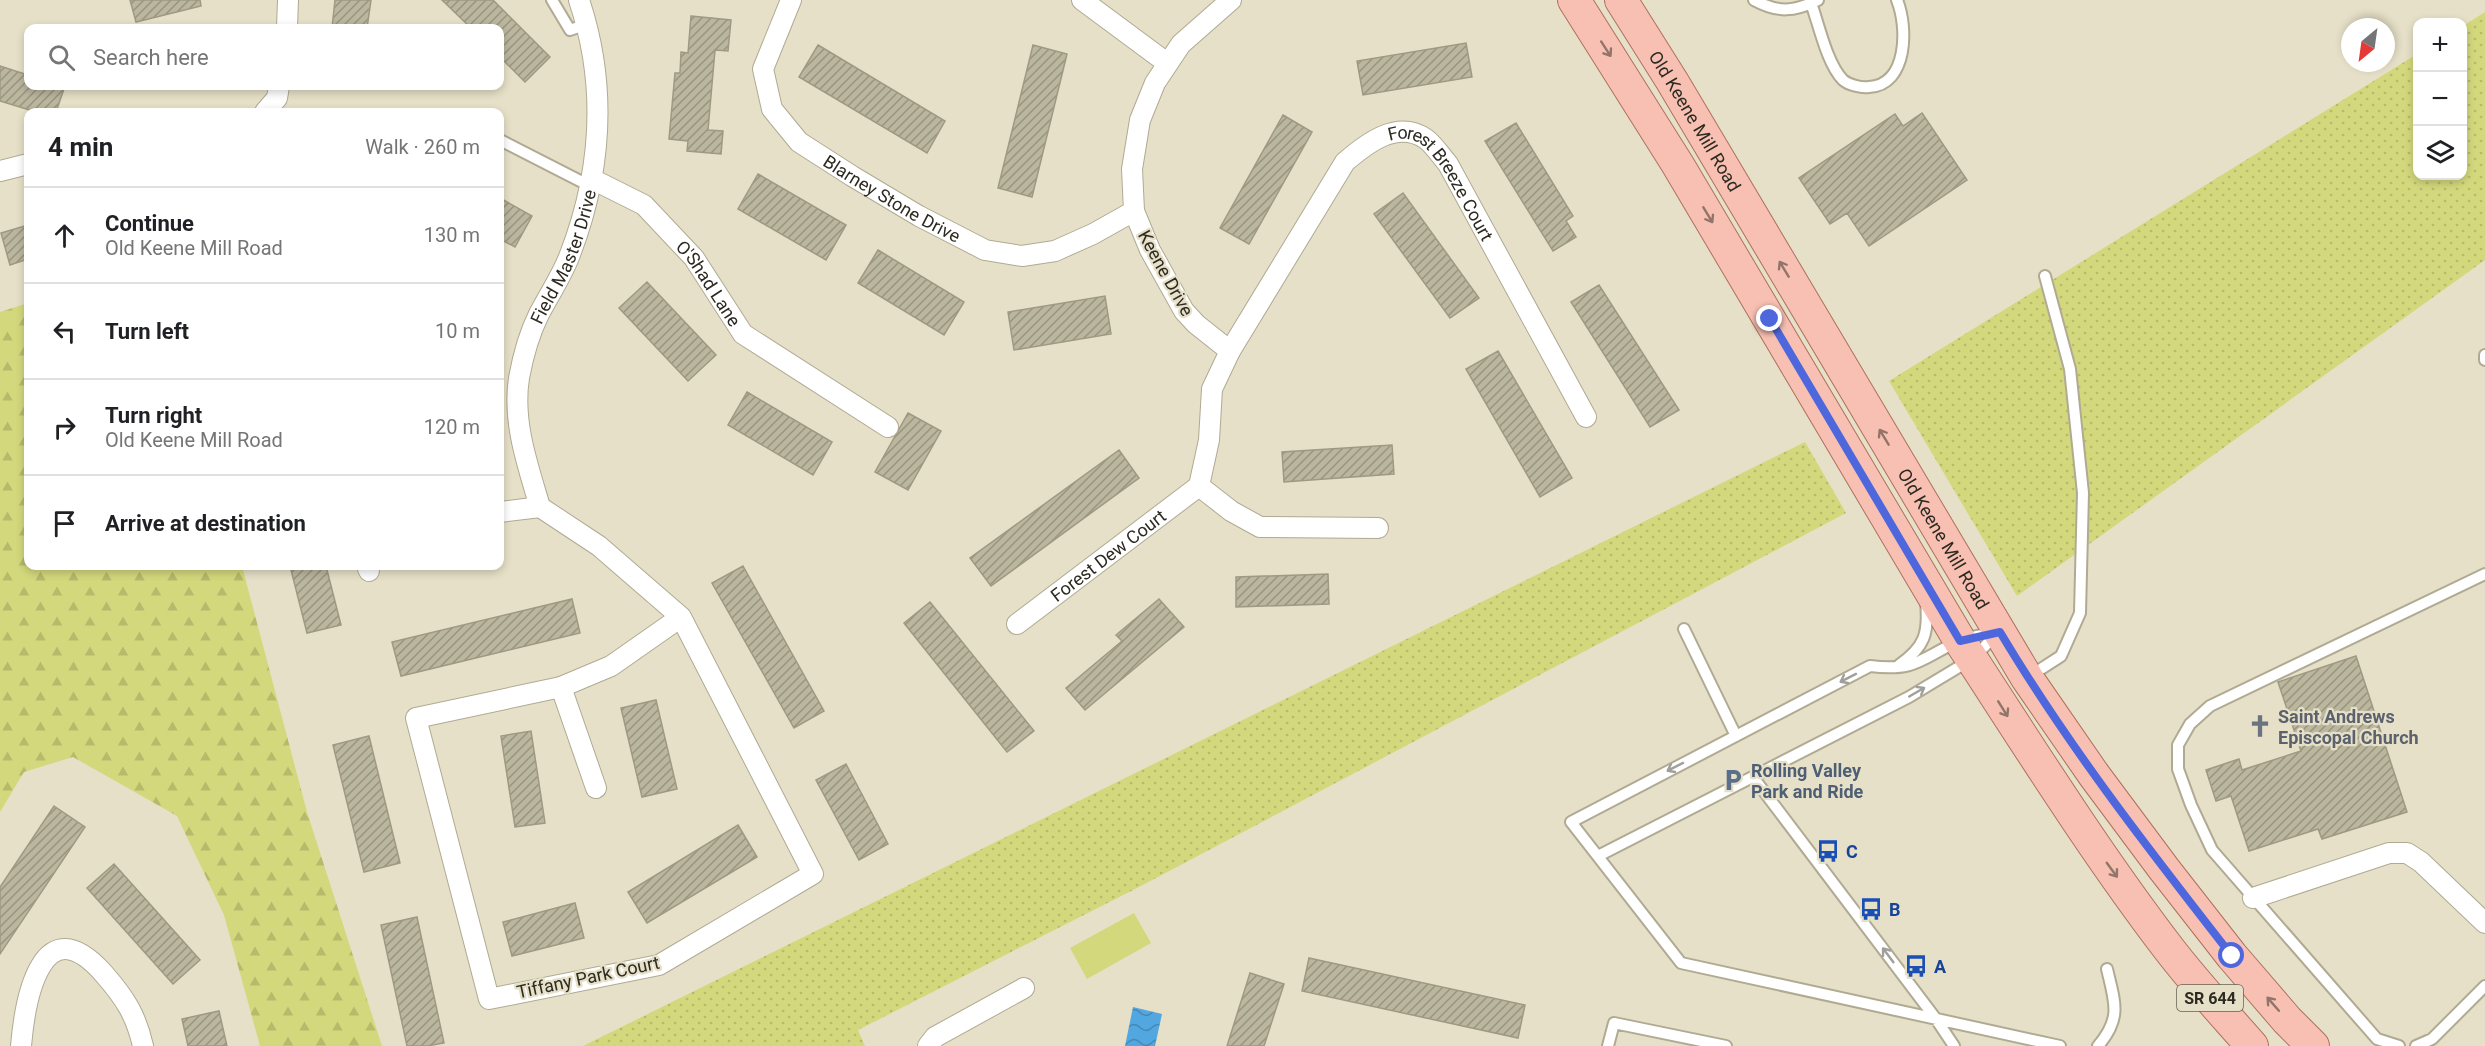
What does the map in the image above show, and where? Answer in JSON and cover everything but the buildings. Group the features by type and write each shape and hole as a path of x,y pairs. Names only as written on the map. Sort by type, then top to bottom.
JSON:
{"main road":[{"name":"Old Keene Mill Road","path":"1574,0 1672,155 2008,717 2170,950 2252,1046"},
{"name":"Old Keene Mill Road","path":"1621,0 1672,81 2027,678 2094,775 2171,878 2232,956 2287,1020 2313,1046"}],"street":[{"path":"287,24 288,0"},
{"name":"Field Master Drive","path":"540,507 518,417 519,380 531,331 569,257 591,183 599,126 598,98 587,24 579,0"},
{"name":"Blarney Stone Drive","path":"791,0 764,69 772,109 799,142 852,176 919,216 985,250 1022,256 1056,251 1134,211"},
{"path":"1082,0 1167,63"},
{"name":"Keene Drive","path":"1230,351 1184,312 1150,250 1134,211 1132,169 1140,120 1155,83 1167,63 1197,28 1231,0"},
{"path":"268,108 277,98 278,90"},
{"name":"Forest Breeze Court","path":"1230,351 1345,162 1364,145 1389,134 1408,131 1426,139 1448,164 1586,417"},
{"path":"0,171 24,165"},
{"name":"O'Shad Lane","path":"591,183 644,205 694,258 743,334 888,427"},
{"path":"1230,351 1212,389 1209,440 1199,486 1231,511 1260,527 1378,528"},
{"name":"Forest Dew Court","path":"1017,624 1199,486"},
{"path":"504,512 540,507"},
{"name":"Tiffany Park Court","path":"540,507 599,546 681,617 813,874 659,965 489,999 416,718 561,687 611,666 681,617"},
{"path":"561,687 596,788"},
{"path":"2253,898 2389,853 2407,853 2421,862 2485,923"},
{"path":"21,1046 24,1015 32,982 51,954 62,949 76,951 88,958 113,984 130,1006 138,1023 143,1046"},
{"path":"928,1046 935,1037 1024,988"}],"lane":[{"path":"552,0 570,30 587,24"},
{"path":"1754,0 1771,9 1801,9 1815,2 1832,64 1844,81 1862,88 1878,87 1893,75 1902,53 1902,12 1897,0"},
{"path":"504,142 591,183"},
{"path":"2027,678 2061,656 2080,613 2083,493 2070,369 2045,276"},
{"path":"1893,669 1911,657 1921,645 1926,633 1926,600 1920,573"},
{"path":"2399,1046 2377,1039 2212,850 2191,805 2178,769 2178,746 2190,724 2210,706 2485,574"},
{"path":"1684,629 1737,736"},
{"path":"1598,856 1909,697 1966,650 2000,632"},
{"path":"2000,632 1966,650 1923,662 1893,669 1870,666 1571,822 1681,963 2060,1046"},
{"path":"1753,777 1954,1046"},
{"path":"2098,1046 2112,1028 2114,1002 2107,969"},
{"path":"2416,1046 2432,1039 2485,986"},
{"path":"1608,1046 1614,1023 1726,1046"}],"green space":[{"path":"2485,12 2485,260 2017,596 1889,381 2388,72 2395,72 2395,68 2413,56 2413,180 2467,180 2467,23"},
{"path":"24,304 24,570 243,570 307,812 382,1046 260,1046 224,915 177,816 73,757 24,772 0,812 0,312"},
{"path":"1805,442 1846,513 1139,887 858,1030 865,1046 583,1046"},
{"path":"1134,913 1151,943 1087,979 1070,948"}],"water":[{"path":"1133,1007 1162,1014 1155,1046 1125,1046"}],"place":[{"name":"Saint Andrews Episcopal Church","path":"2260,726"},
{"name":"Rolling Valley Park and Ride","path":"1733,780"},
{"name":"C","path":"1828,851"},
{"name":"B","path":"1871,909"},
{"name":"A","path":"1916,966"}],"route":[{"path":"1770,319 1960,641 2000,632 2027,678 2094,775 2232,956"}]}
